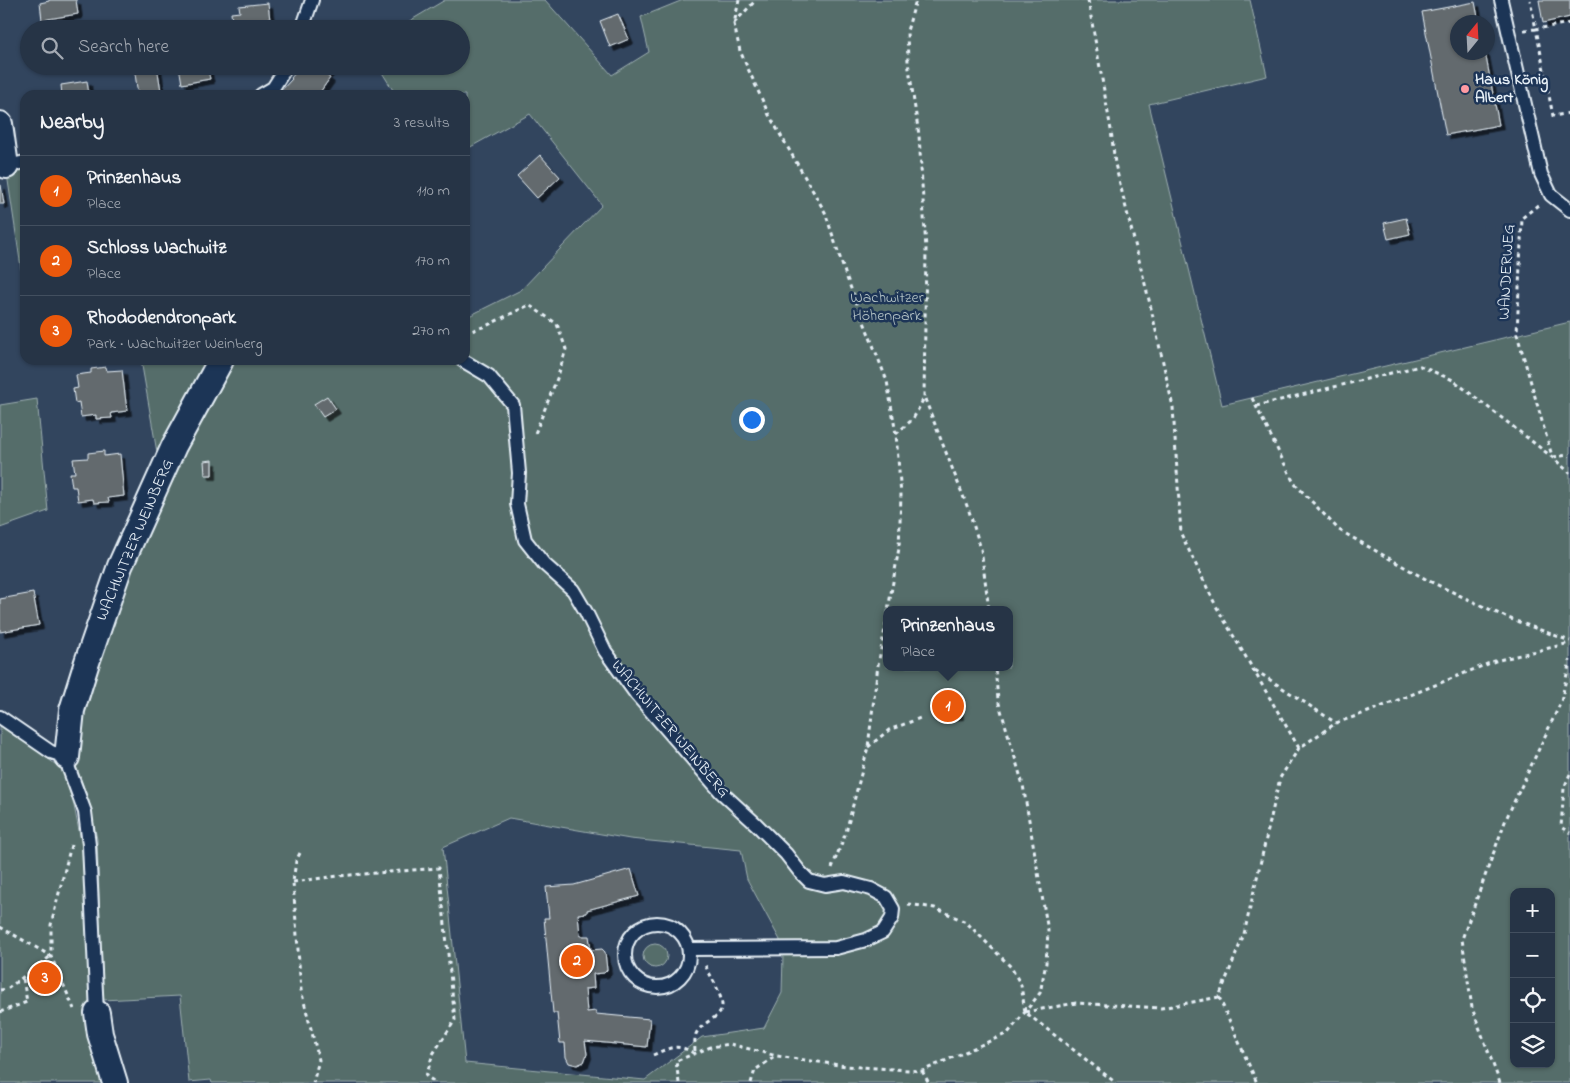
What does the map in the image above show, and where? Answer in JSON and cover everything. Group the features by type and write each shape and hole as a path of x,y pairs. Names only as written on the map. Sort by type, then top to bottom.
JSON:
{"street":[{"path":"0,124 10,165"},
{"name":"WACHWITZER WEINBERG","path":"67,757 72,710 120,566 174,446 218,365"},
{"name":"WACHWITZER WEINBERG","path":"87,1014 100,1034 115,1083"}],"lane":[{"path":"305,20 312,0"},
{"path":"1501,0 1542,174 1551,195 1570,210"},
{"path":"270,90 281,75"},
{"name":"WACHWITZER WEINBERG","path":"470,365 489,376 513,405 519,473 517,504 525,540 544,564 573,590 605,651 636,694 721,792 786,854 809,881 825,885 844,882 871,889 886,897"},
{"path":"0,717 50,752 67,757"},
{"name":"WACHWITZER WEINBERG","path":"67,757 69,769 85,812 89,845 87,1014"},
{"path":"693,949 836,948 866,940 884,932 892,918 893,908 886,897"},
{"path":"658,922 668,924 678,930 693,949 683,976 674,983 663,987 652,988 642,984 633,977 627,967 624,956 629,938 637,930 647,924 658,922"}],"path":[{"path":"739,0 734,24 740,51 770,115 825,212 845,272 887,381 896,434 901,495 899,548 889,606"},
{"path":"734,24 756,0"},
{"path":"916,0 907,31 908,62 919,135 926,249 924,398 969,511 981,549 988,606"},
{"path":"1088,0 1111,130 1115,164 1150,304 1173,407 1182,534 1216,606 1299,748"},
{"path":"1530,0 1553,116 1570,113"},
{"path":"1509,33 1570,22"},
{"name":"WANDERWEG","path":"1551,195 1522,218 1517,334 1552,457"},
{"path":"470,331 486,326 528,305 557,324 566,349 558,376 533,438"},
{"path":"1256,406 1420,366 1453,380 1570,473"},
{"path":"896,434 914,419 924,398"},
{"path":"1252,398 1294,483 1339,530 1429,581 1508,618 1570,642"},
{"path":"1552,457 1570,455"},
{"path":"825,885 846,832 868,748 883,639"},
{"path":"1257,1083 1220,997 1244,934 1280,778 1299,748 1336,723 1495,661 1570,642"},
{"path":"1500,1083 1472,1008 1462,939 1506,819 1561,702 1570,660"},
{"path":"1254,670 1336,723"},
{"path":"679,1083 676,1061 711,1047 730,1044 777,1056 846,1066 922,1071 1008,1032 1040,992 1046,963 1048,931 1023,785 998,700 995,671"},
{"path":"868,748 889,730 922,717"},
{"path":"1570,774 1564,788 1561,827 1570,833"},
{"path":"51,956 51,925 70,849 85,812"},
{"path":"300,852 296,861 293,882 301,990 319,1060 313,1083"},
{"path":"293,882 338,876 439,868 455,1020 433,1054 426,1076 436,1083"},
{"path":"886,897 898,903 935,908 966,922 1011,967 1021,985 1024,1012 1116,1083"},
{"path":"0,927 51,956 87,1014"},
{"path":"693,949 720,996 722,1007 720,1013 704,1024 696,1034 695,1054"},
{"path":"0,990 7,989 51,956"},
{"path":"0,1012 27,1002 23,978"},
{"path":"1024,1012 1076,1003 1161,1008 1220,997"},
{"path":"654,1055 672,1047 684,1047 695,1054"},
{"path":"751,1083 755,1070 777,1056"},
{"path":"922,1071 929,1083"}],"green space":[{"name":"Wachwitzer Höhenpark","path":"445,0 545,0 612,75 649,52 641,17 683,0 1250,0 1267,76 1149,104 1222,405 1570,322 1570,1083 212,1083 211,1080 189,1082 180,996 103,1000 97,839 89,801 74,761 85,703 128,576 183,453 229,365 470,365 470,316 521,290 602,205 530,114 470,147 470,90 393,90 384,75 470,75 470,20 411,20","holes":["509,818 630,839 741,850 747,879 780,940 783,956 782,993 764,1028 702,1037 645,1080 465,1063 443,847"]},
{"path":"20,171 20,261 7,174"},
{"path":"142,365 205,365 189,393 159,464"},
{"path":"37,399 48,511 0,528 0,405"},
{"path":"0,723 63,770 74,806 82,846 90,948 107,1083 0,1083"},
{"path":"655,944 664,947 667,956 664,965 655,968 646,965 643,956 646,947"}],"building":[{"path":"49,0 76,0 78,14 42,20 40,3"},
{"path":"1539,0 1570,0 1570,17 1543,23"},
{"name":"Haus König Albert","path":"1475,2 1478,15 1450,15 1450,60 1487,60 1499,125 1446,135 1422,12"},
{"path":"268,3 270,20 232,20 231,13 240,12 239,6"},
{"path":"618,14 629,39 610,47 600,21"},
{"path":"135,75 158,75 161,90 137,90"},
{"path":"180,75 209,75 210,79 182,84"},
{"path":"294,75 326,75 330,78 322,90 282,90"},
{"path":"87,81 88,90 62,90 61,85"},
{"path":"540,155 560,177 537,198 517,176"},
{"path":"1,185 4,204 0,204"},
{"path":"1406,218 1410,234 1388,239 1384,223"},
{"path":"106,367 107,371 122,370 127,411 111,413 112,418 96,419 96,415 81,417 79,402 75,403 73,389 78,388 76,375 91,373 91,369"},
{"path":"327,396 336,409 323,417 314,404"},
{"path":"104,451 104,456 120,454 124,496 108,498 109,502 94,503 93,499 78,501 76,487 72,487 70,473 75,473 73,459 88,458 88,453"},
{"path":"212,460 212,475 205,475 204,461"},
{"path":"33,593 39,625 0,632 0,599"},
{"path":"957,695 959,715 939,716 937,697"},
{"path":"631,869 639,896 587,910 587,913 578,914 580,936 589,936 591,950 602,949 605,952 607,970 604,973 593,974 594,988 585,989 587,1012 596,1011 596,1014 650,1019 647,1047 585,1041 587,1054 584,1062 577,1065 569,1063 566,1057 565,1043 560,1043 557,1013 553,1013 544,918 549,918 546,887 574,885"}],"place":[{"name":"Haus König Albert","path":"1465,89"},
{"name":"Prinzenhaus","path":"948,706"},
{"name":"Schloss Wachwitz","path":"577,961"},
{"name":"Rhododendronpark","path":"45,978"}]}
